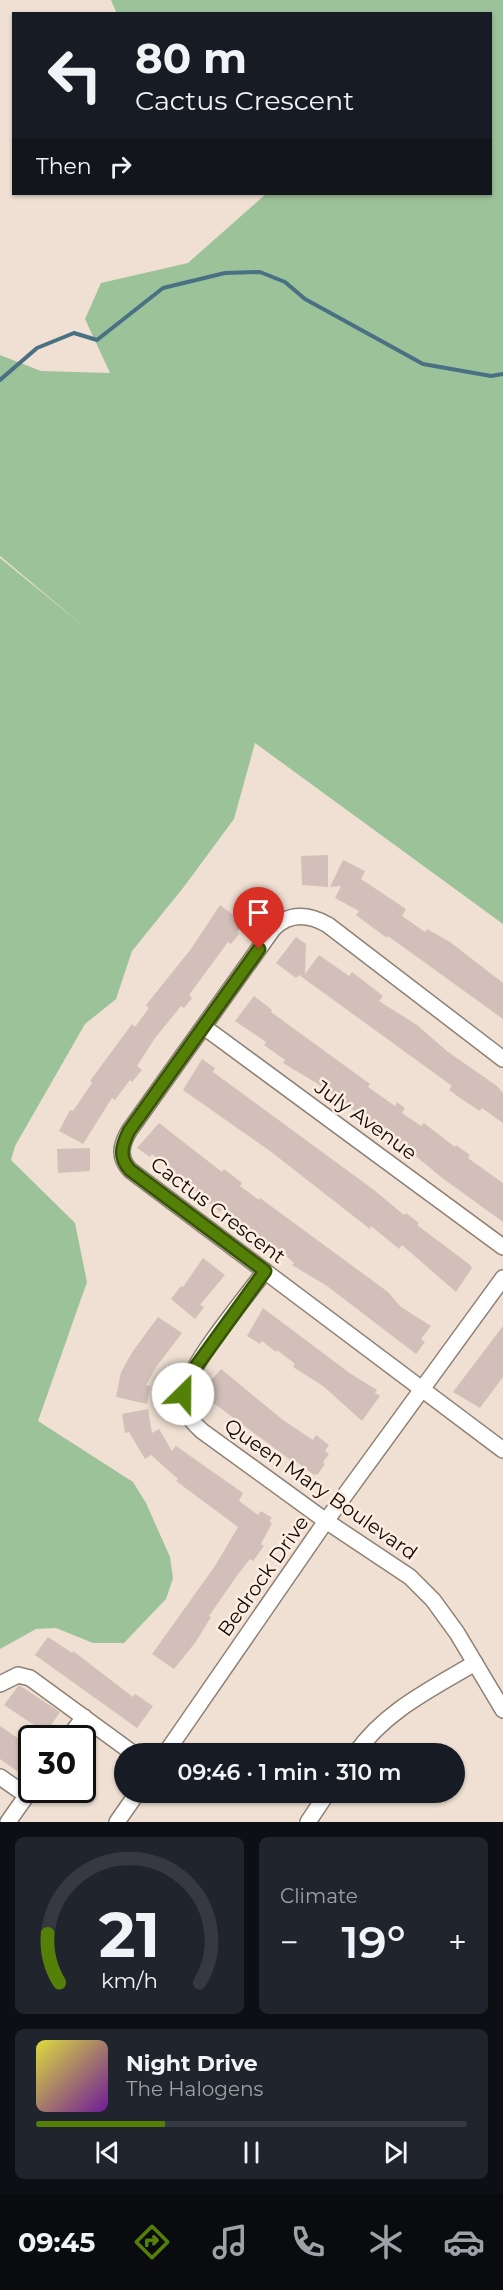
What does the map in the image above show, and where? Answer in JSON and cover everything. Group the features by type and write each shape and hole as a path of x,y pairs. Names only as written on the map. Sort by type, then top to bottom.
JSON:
{"street":[{"name":"Cactus Crescent","path":"503,1059 328,925 302,916 282,921 273,929 129,1131 123,1144 122,1158 130,1170 503,1450"},
{"name":"July Avenue","path":"204,1027 503,1247"},
{"name":"Queen Mary Boulevard","path":"265,1271 192,1372 183,1394 184,1406 192,1422 326,1521 410,1577 433,1600 503,1710"},
{"name":"Bedrock Drive","path":"173,1743 326,1521 503,1278"},
{"path":"362,1743 368,1734 400,1707 475,1663"},
{"path":"0,1684 18,1676 30,1677 119,1743"},
{"path":"78,1725 84,1717"},
{"path":"0,1777 18,1786"},
{"path":"8,1822 21,1803"},
{"path":"117,1822 130,1803"},
{"path":"308,1822 321,1803"}],"green space":[{"path":"111,0 503,0 503,924 255,743 234,819 183,888 132,951 116,999 85,1024 15,1146 11,1160 75,1223 87,1282 38,1421 133,1482 146,1503 170,1557 173,1578 166,1599 124,1643 93,1643 56,1628 36,1629 0,1649 0,558 87,629 0,556 0,355 41,371 110,373 85,319 101,283 188,263 265,195 492,195 492,12 116,12"}],"building":[{"path":"328,855 328,887 302,885 301,856"},
{"path":"343,860 365,871 361,879 406,909 402,916 425,932 427,929 450,942 503,983 503,1019 356,915 359,911 335,898 341,886 330,887"},
{"path":"220,905 244,923 237,932 239,934 231,944 228,942 189,995 192,998 184,1008 181,1006 155,1038 137,1066 142,1070 132,1082 130,1080 115,1100 112,1098 83,1144 59,1131 70,1110 73,1111 92,1083 90,1081 132,1024 135,1027 149,1008 146,1005 191,949"},
{"path":"296,937 306,944 305,974 319,955 349,976 352,972 383,996 379,1001 417,1025 448,1052 497,1086 503,1093 503,1123 482,1108 480,1111 463,1100 449,1090 452,1086 299,975 296,978 276,963"},
{"path":"254,996 272,1010 271,1012 370,1084 368,1087 395,1106 397,1102 405,1108 402,1113 421,1126 424,1123 455,1147 456,1145 470,1155 468,1158 503,1183 503,1222 441,1177 388,1133 387,1135 318,1084 283,1063 285,1060 264,1045 266,1042 235,1021"},
{"path":"202,1059 215,1068 213,1072 374,1190 404,1215 406,1213 419,1223 417,1225 469,1264 472,1268 456,1292 402,1245 399,1249 371,1226 370,1229 270,1151 183,1090"},
{"path":"159,1123 222,1172 224,1169 242,1183 240,1186 259,1200 260,1198 388,1292 401,1307 431,1326 421,1339 425,1342 416,1354 327,1286 292,1265 294,1263 278,1249 222,1210 220,1212 152,1154 150,1157 137,1148"},
{"path":"90,1148 90,1171 58,1173 57,1149"},
{"path":"203,1258 225,1275 200,1305 204,1307 195,1319 171,1299 181,1286 183,1287"},
{"path":"263,1308 351,1374 377,1390 375,1393 380,1396 362,1421 323,1386 293,1367 295,1364 277,1350 276,1352 262,1341 260,1344 247,1336"},
{"path":"158,1317 182,1333 156,1367 146,1385 150,1386 147,1404 116,1397 121,1372"},
{"path":"503,1326 503,1377 480,1408 453,1392"},
{"path":"221,1369 283,1420 313,1440 316,1435 329,1445 325,1451 329,1454 318,1474 314,1475 294,1460 293,1462 200,1393"},
{"path":"148,1409 152,1433 159,1429 172,1451 176,1446 243,1493 239,1501 258,1515 261,1511 272,1518 269,1521 272,1523 261,1544 264,1546 253,1561 250,1559 236,1577 209,1616 211,1617 195,1643 174,1669 152,1654 215,1566 238,1527 176,1481 178,1479 151,1455 145,1459 129,1432 125,1433 122,1414"},
{"path":"48,1637 72,1653 73,1651 133,1697 135,1694 153,1706 137,1728 35,1655"},
{"path":"19,1685 60,1712 51,1725 34,1725 4,1705"},
{"path":"0,1726 18,1738 18,1772 0,1759"}],"waterway":[{"path":"0,380 37,348 74,333 97,340 163,288 225,273 260,272 285,282 305,299 423,364 491,376 503,374"}],"route":[{"path":"183,1394 192,1372 265,1271 130,1170 122,1158 123,1144 129,1131 259,949"}]}
